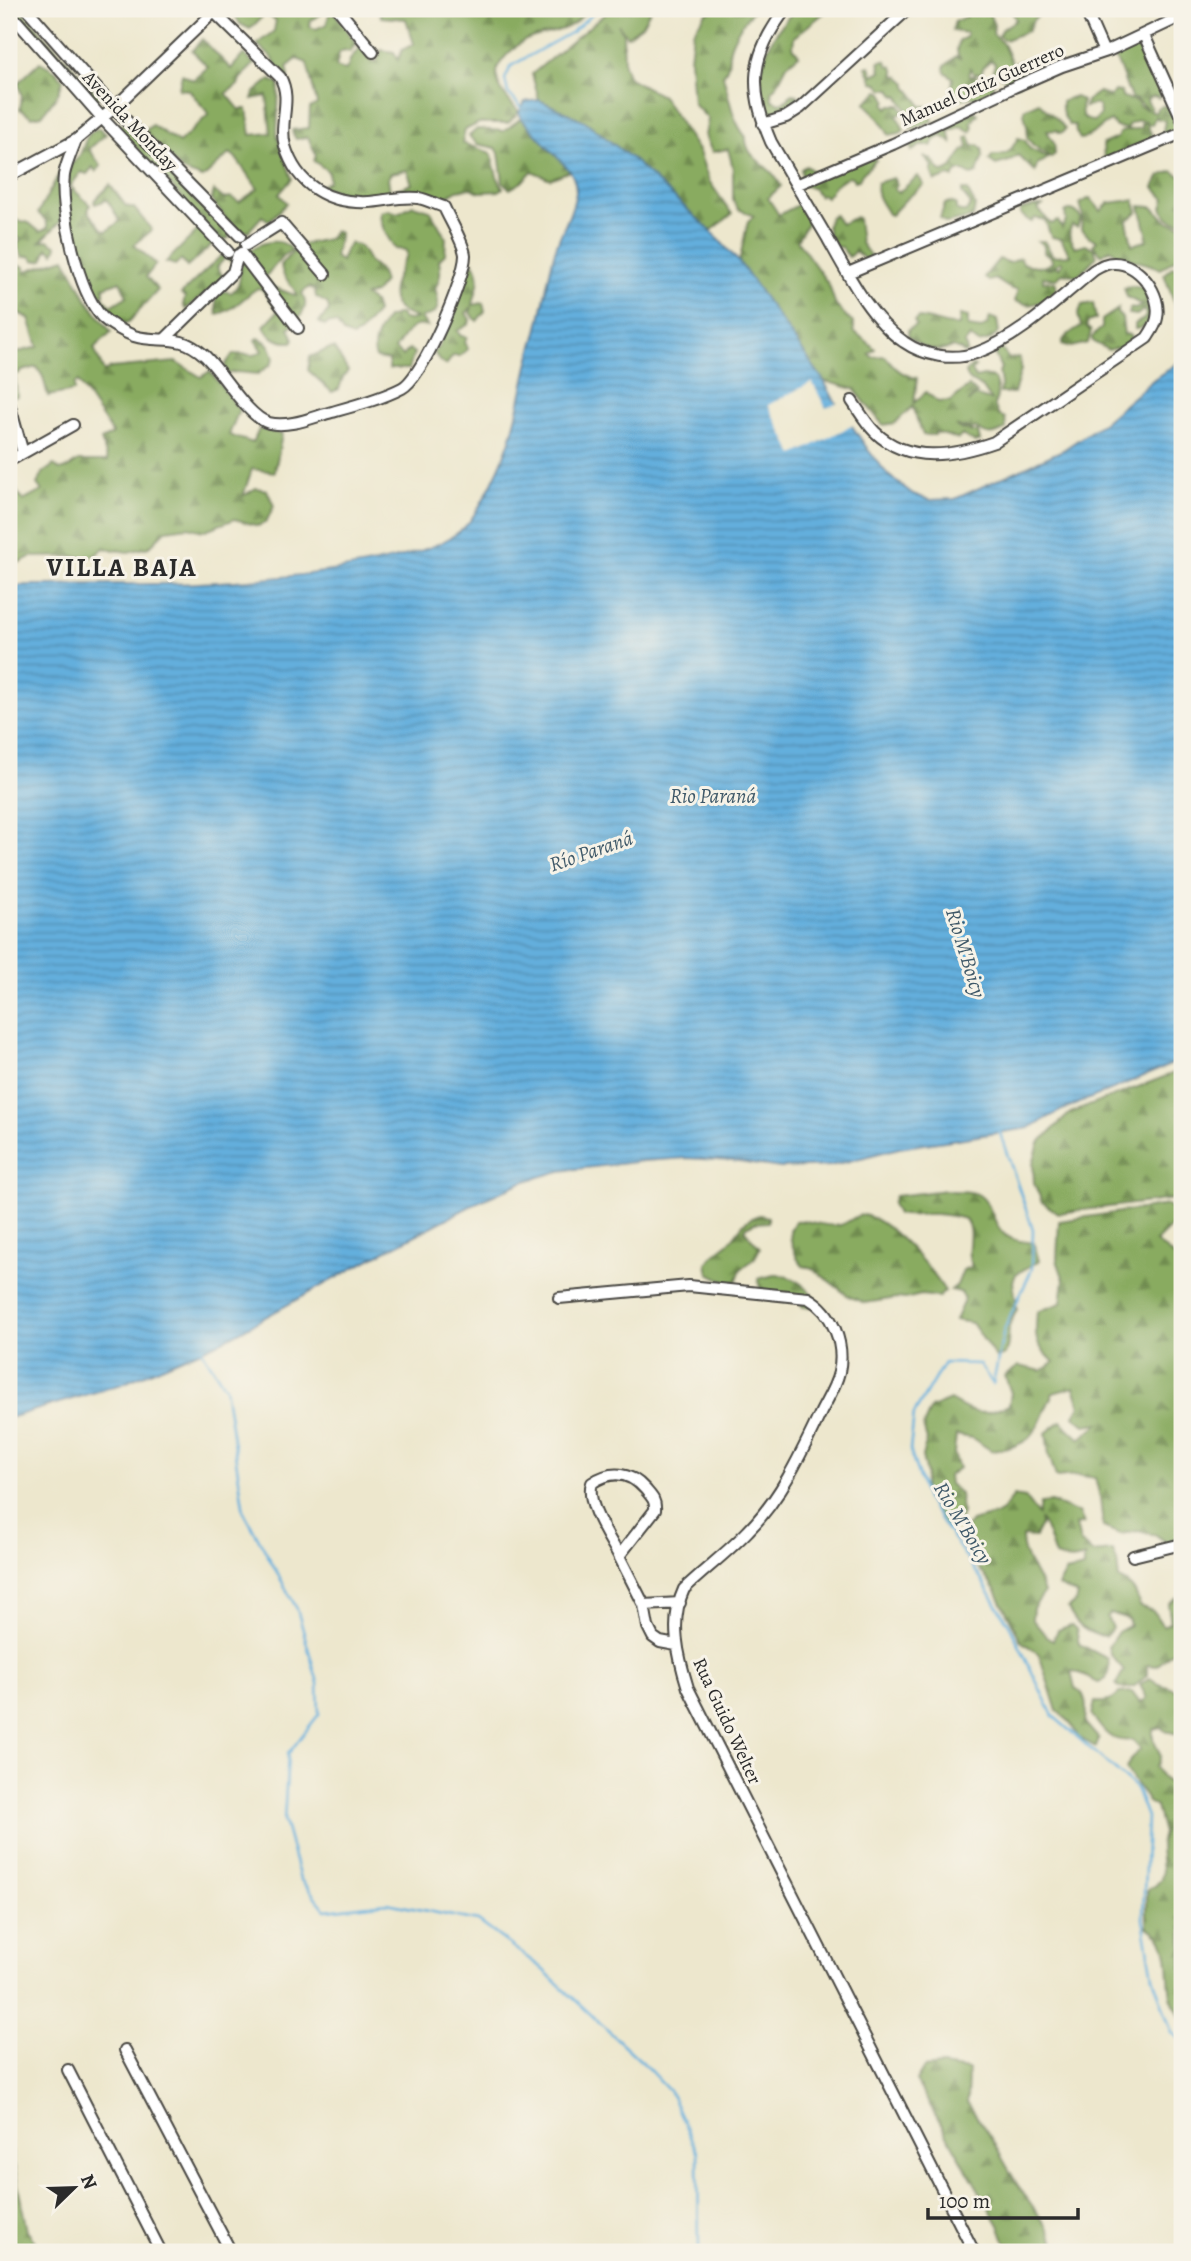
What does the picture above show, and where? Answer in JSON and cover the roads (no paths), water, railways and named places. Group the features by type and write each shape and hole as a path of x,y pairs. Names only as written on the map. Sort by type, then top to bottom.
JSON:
{"street":[{"name":"Avenida Monday","path":"27,9 239,248"},
{"path":"338,9 373,52"},
{"path":"786,9 764,43 757,60 756,95 763,124 848,273 878,316 897,337 923,352 937,356 959,357 974,354 1008,338 1027,325 1094,270 1117,263 1134,269 1150,285 1158,307 1157,319 1147,338 994,442 977,448 927,456 893,445 875,432 852,401"},
{"path":"763,124 792,114 800,108 908,9"},
{"path":"1085,9 1104,52"},
{"path":"9,176 76,140 114,108 216,10 280,77 287,98 285,145 291,160 306,182 320,194 345,201 418,198 444,207 465,255 435,342 416,373 404,387 349,407 288,424 269,423 256,415 204,355 185,342 134,336 103,318 86,288 71,244 64,210 64,175 76,140"},
{"name":"Avenida Monday","path":"9,12 102,118 239,248"},
{"name":"Manuel Ortiz Guerrero","path":"796,185 893,144 1033,78 1104,52 1182,16"},
{"path":"1144,35 1182,119"},
{"path":"848,273 1182,133"},
{"path":"166,338 233,272 239,248 281,223 325,274"},
{"path":"239,248 298,328"},
{"path":"9,403 23,453"},
{"path":"9,461 73,425"},
{"name":"Rua Guido Welter","path":"559,1298 689,1286 808,1298 820,1305 829,1316 841,1351 839,1373 793,1470 749,1530 684,1589 676,1645 688,1688 974,2252"},
{"path":"619,1556 656,1506 655,1501 638,1482 631,1476 622,1475 598,1478 592,1482 589,1491 592,1503 619,1556 644,1605 648,1628 653,1637 660,1642 676,1645"},
{"path":"1133,1556 1182,1544"},
{"path":"644,1605 680,1603"},
{"path":"125,2050 231,2252"},
{"path":"68,2070 161,2252"}],"water":[{"name":"Rio Paraná","path":"539,100 585,121 632,159 711,231 739,262 824,381 869,451 888,475 913,494 929,500 955,499 1063,450 1103,423 1154,379 1182,360 1182,1060 1060,1111 1029,1128 899,1148 830,1166 781,1168 687,1158 560,1171 522,1182 478,1202 359,1265 222,1341 122,1384 9,1418 9,587 187,583 322,572 413,553 447,539 469,522 493,481 511,437 555,251 575,199 576,185 570,171 521,118 519,112 525,102"}],"waterway":[{"path":"522,108 508,93 505,79 511,66 572,32 598,9"},
{"name":"Rio M'Boicy","path":"999,1130 1033,1230 1032,1269 1004,1330 993,1384 979,1364 944,1363 914,1414 910,1450 926,1499 1010,1626 1053,1716 1136,1788 1147,1817 1143,1919 1153,1977 1172,2033 1182,2040"},
{"path":"201,1349 225,1387 244,1512 297,1609 318,1683 319,1714 288,1754 284,1821 300,1879 326,1910 387,1903 478,1921 540,1967 642,2062 670,2092 698,2154 699,2252"}],"district":[{"name":"VILLA BAJA","path":"122,567"}],"water label":[{"name":"Río Paraná","path":"591,851"}]}
